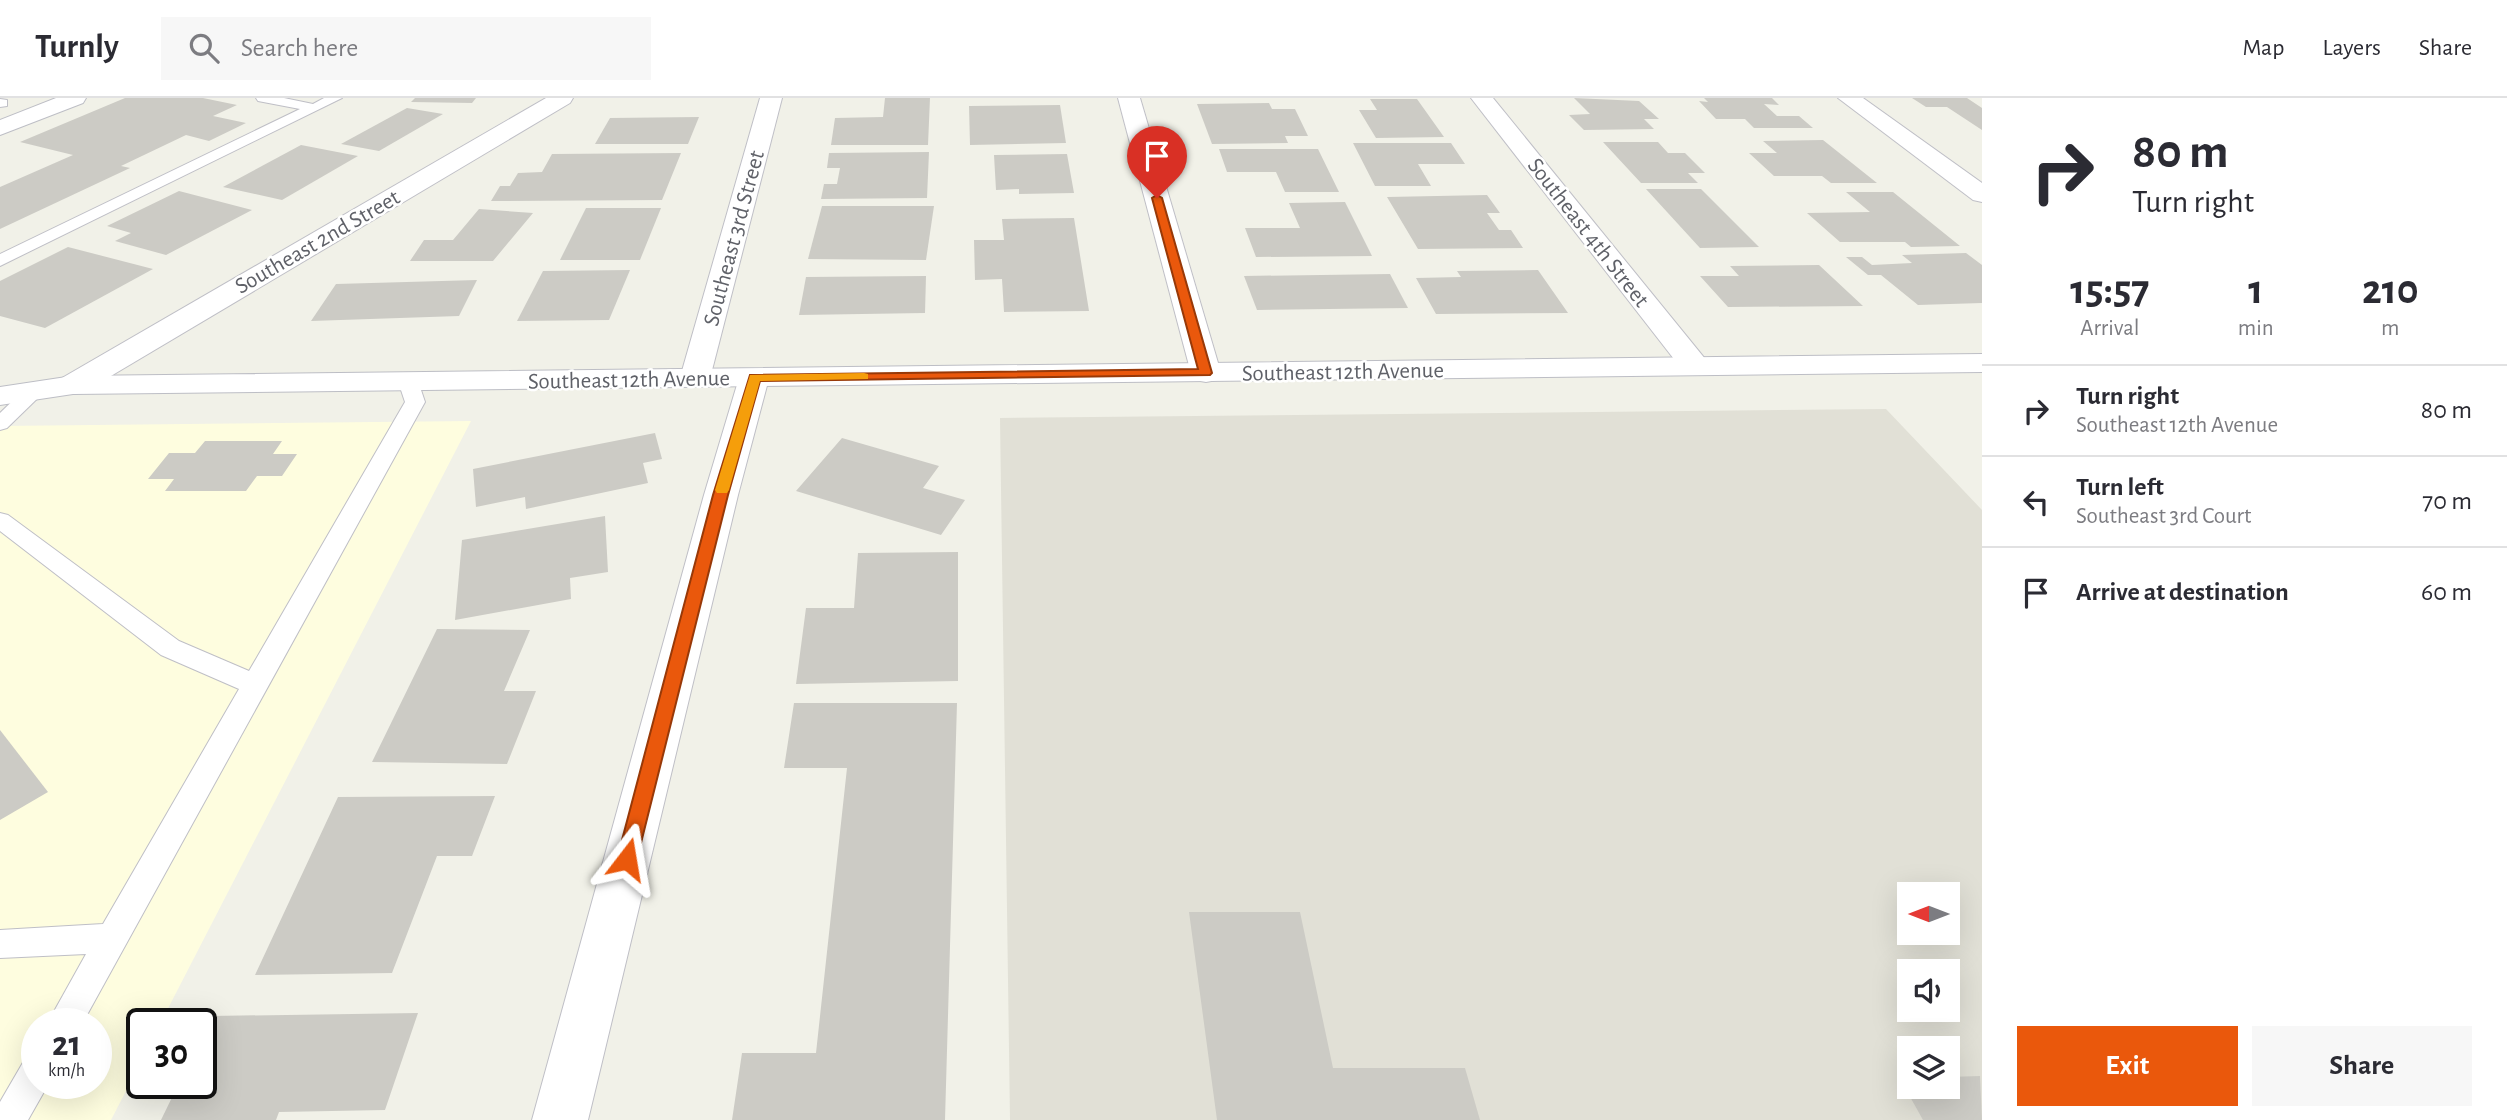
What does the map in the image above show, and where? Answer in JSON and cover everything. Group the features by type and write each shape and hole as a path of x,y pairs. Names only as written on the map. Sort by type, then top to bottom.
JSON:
{"street":[{"path":"0,128 75,98"},
{"name":"Southeast 2nd Street","path":"73,385 562,98"},
{"name":"Southeast 3rd Street","path":"695,378 771,98"},
{"path":"1129,98 1206,373"},
{"name":"Southeast 4th Street","path":"1482,98 1695,366"},
{"path":"1849,98 1982,195"},
{"name":"Southeast 12th Avenue","path":"0,396 73,385 1982,363"},
{"name":"Southeast 12th Avenue","path":"0,369 73,385"},
{"path":"560,1120 717,508 754,378"}],"lane":[{"path":"263,98 314,108"},
{"path":"0,261 335,98"},
{"path":"73,1008 415,402 408,381"},
{"path":"0,424 36,389"},
{"path":"0,520 170,648 256,685"},
{"path":"0,944 113,938"},
{"path":"9,1120 21,1099"}],"shaded area":[{"path":"1886,409 1982,510 1982,1120 1010,1120 1000,418"},
{"path":"471,421 168,1008 126,1008 126,1091 111,1120 0,1120 0,426"}],"building":[{"path":"125,98 203,98 237,105 213,116 246,123 209,141 186,135 121,166 130,168 0,229 0,187 73,155 20,142"},
{"path":"415,98 476,98 472,103 411,102"},
{"path":"885,98 930,98 928,145 831,145 835,118 883,117"},
{"path":"1574,98 1639,101 1659,119 1644,119 1654,129 1584,130 1569,115 1590,114"},
{"path":"1704,98 1772,98 1779,105 1764,104 1777,116 1799,116 1813,128 1754,128 1745,119 1716,119 1699,101 1708,102"},
{"path":"1912,98 1967,98 1982,108 1982,130 1947,107 1926,107"},
{"path":"1370,99 1417,99 1444,137 1376,138 1359,110 1377,110"},
{"path":"1269,103 1272,109 1295,109 1308,136 1285,136 1288,143 1212,144 1197,104"},
{"path":"1060,105 1066,143 970,145 969,106"},
{"path":"407,108 443,114 379,151 341,144"},
{"path":"699,117 688,144 595,144 610,118"},
{"path":"1823,140 1877,183 1831,183 1822,176 1774,176 1749,153 1777,153 1763,141"},
{"path":"1603,142 1658,142 1668,153 1685,153 1705,173 1688,173 1698,183 1641,183"},
{"path":"1353,143 1451,143 1465,164 1418,164 1431,186 1375,186"},
{"path":"301,145 358,156 282,200 223,187"},
{"path":"1219,149 1318,149 1339,192 1285,192 1276,172 1227,172"},
{"path":"929,152 927,198 821,199 824,184 837,184 840,168 827,168 829,153"},
{"path":"681,153 662,200 491,201 500,186 510,186 518,173 542,172 552,154"},
{"path":"1067,154 1074,193 1019,194 1019,189 996,190 994,155"},
{"path":"1646,189 1701,189 1759,247 1700,248"},
{"path":"179,191 252,210 166,255 115,241 131,233 107,226"},
{"path":"1846,192 1893,192 1960,246 1911,247 1905,242 1840,242 1807,213 1870,212"},
{"path":"1487,195 1500,213 1487,213 1499,230 1511,230 1523,248 1418,249 1387,197"},
{"path":"1345,202 1372,256 1256,257 1245,228 1300,228 1289,203"},
{"path":"822,206 934,206 926,260 808,259"},
{"path":"586,208 661,208 640,260 560,260"},
{"path":"479,209 533,213 493,261 410,261 424,240 453,240"},
{"path":"1074,218 1089,311 1004,312 1002,279 975,280 974,240 1004,240 1002,219"},
{"path":"68,247 153,269 45,328 0,316 0,281"},
{"path":"1966,253 1982,265 1982,303 1918,305 1881,275 1868,275 1846,257 1862,257 1872,265 1912,263 1902,255"},
{"path":"1819,265 1863,306 1728,307 1700,276 1739,276 1730,266"},
{"path":"630,270 609,320 517,321 543,271"},
{"path":"1538,270 1568,313 1436,314 1416,278 1461,277 1457,271"},
{"path":"1390,274 1408,308 1257,310 1244,276"},
{"path":"926,276 925,313 799,315 806,277"},
{"path":"477,280 459,316 311,321 336,284"},
{"path":"655,433 662,459 643,463 648,483 526,509 525,497 476,507 473,469"},
{"path":"842,438 939,466 923,488 965,500 941,535 796,491"},
{"path":"205,441 282,441 273,454 297,454 282,476 257,476 246,491 165,491 174,479 148,479 169,453 195,453"},
{"path":"605,516 608,572 570,578 571,599 455,620 462,540"},
{"path":"958,552 958,681 796,684 806,608 854,608 858,553"},
{"path":"437,629 530,630 504,691 536,691 507,764 372,762"},
{"path":"794,703 957,703 945,1120 732,1120 742,1053 816,1053 847,768 784,768"},
{"path":"0,730 48,792 0,820"},
{"path":"495,796 472,856 437,856 392,973 255,975 338,797"},
{"path":"1189,912 1300,912 1333,1068 1465,1068 1480,1120 1217,1120"},
{"path":"418,1013 385,1110 279,1112 276,1120 161,1120 171,1099 217,1099 217,1016"},
{"path":"1980,1076 1982,1120 1923,1120 1911,1099 1960,1099 1960,1077"}],"slow traffic":[{"path":"722,490 754,378 864,376"}],"route":[{"path":"627,859 754,378 1206,373 1157,198"}]}
